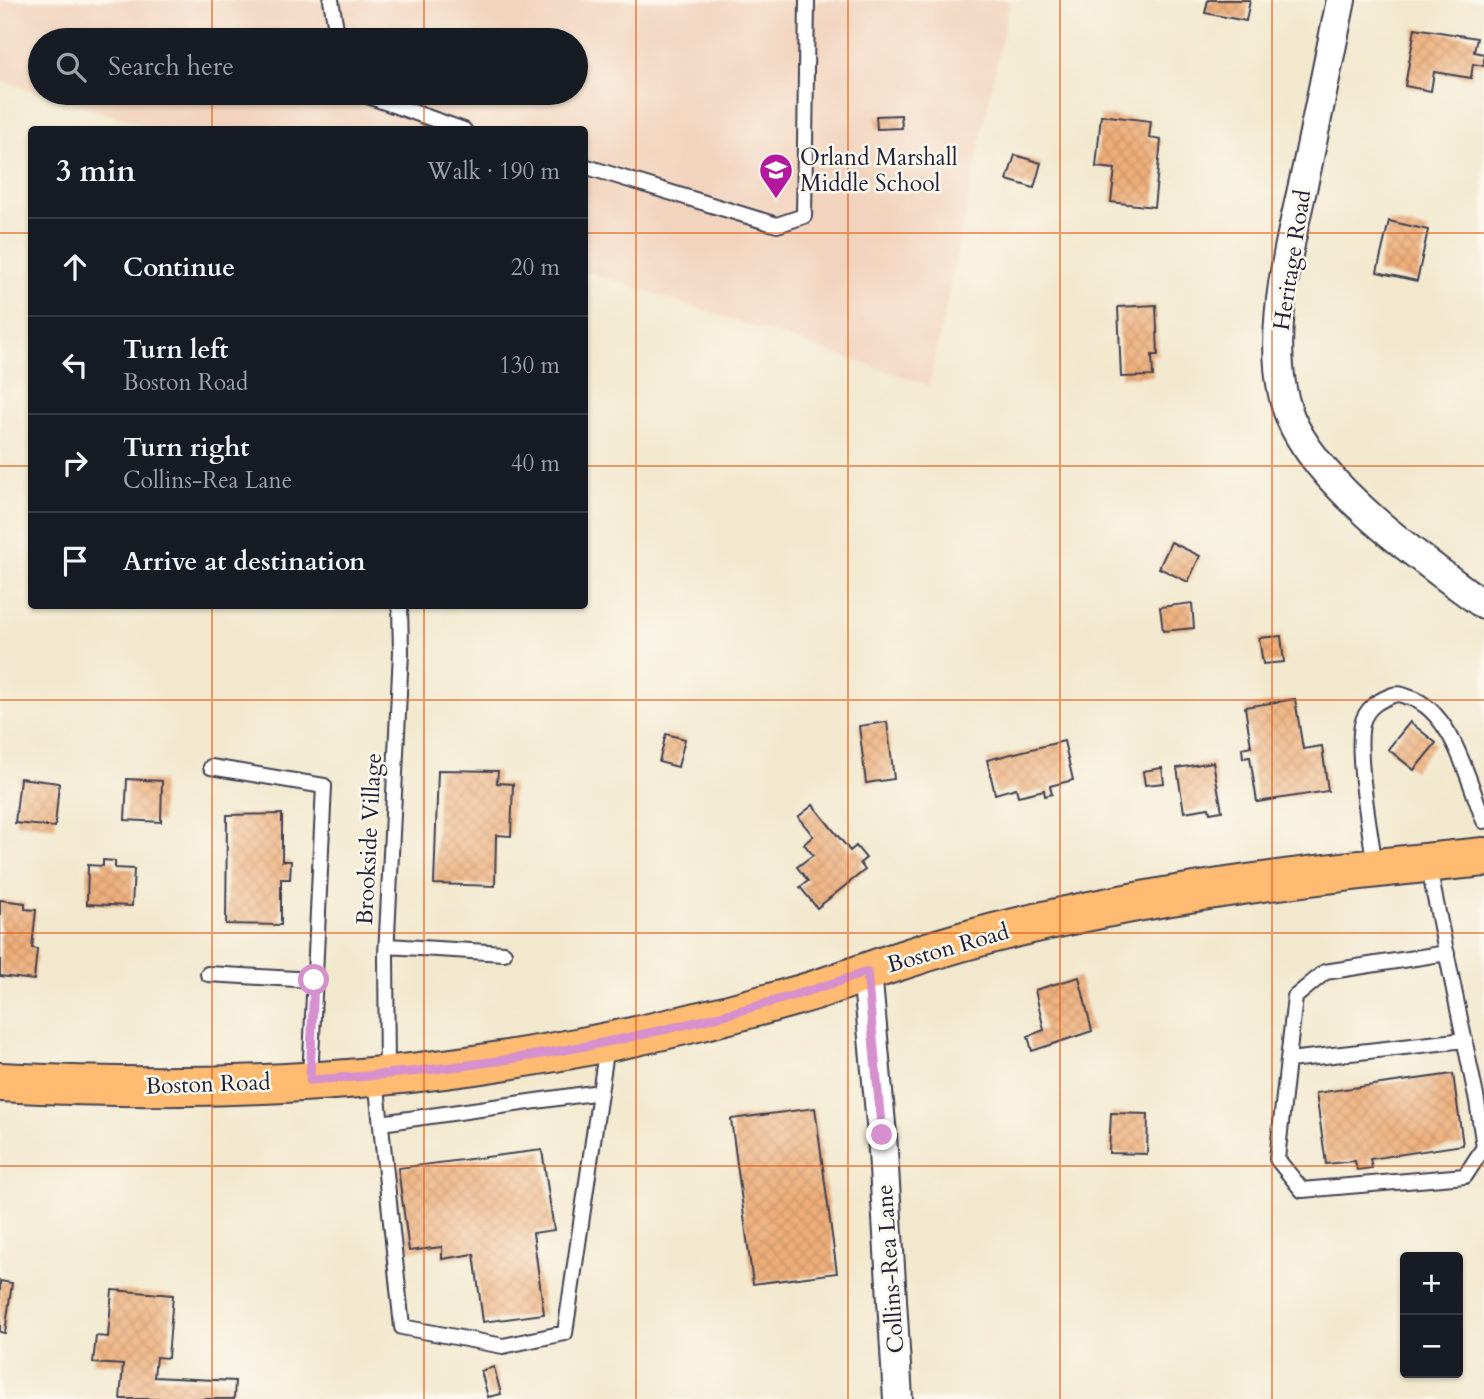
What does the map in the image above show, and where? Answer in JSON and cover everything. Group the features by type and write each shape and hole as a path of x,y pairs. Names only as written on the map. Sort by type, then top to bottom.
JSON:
{"main road":[{"name":"Boston Road","path":"0,1082 93,1087 203,1086 382,1076 506,1060 646,1034 797,996 867,972 1025,925 1129,903 1224,887 1484,857"}],"street":[{"name":"Heritage Road","path":"1341,0 1288,256 1280,312 1279,365 1284,400 1295,427 1315,459 1364,511 1484,605"},
{"name":"Collins-Rea Lane","path":"867,972 882,1135 898,1399"}],"lane":[{"path":"331,0 336,28"},
{"path":"588,167 777,225 804,216 807,0"},
{"path":"393,105 453,126"},
{"name":"Brookside Village","path":"400,609 401,652 381,1123 402,1327 503,1346 565,1334 600,1092"},
{"path":"1376,869 1360,750 1364,718 1377,701 1398,694 1418,700 1437,716 1453,742 1484,821"},
{"path":"211,767 324,786 310,1080"},
{"path":"1428,862 1447,953 1465,1040 1484,1147 1465,1176 1303,1190 1278,1160 1295,997 1325,972 1447,953"},
{"path":"387,946 504,953"},
{"path":"208,974 314,980"},
{"path":"1289,1060 1465,1040"},
{"path":"381,1123 600,1092 608,1041"}],"shaded area":[{"name":"Orland Marshall Middle School","path":"0,0 1010,0 929,385 588,272 588,126 148,126 79,105 588,105 588,28 28,28 28,90 0,81"}],"building":[{"path":"1208,0 1250,0 1246,21 1205,13"},
{"path":"1415,28 1477,38 1474,52 1484,54 1484,66 1473,64 1471,78 1434,72 1431,91 1405,86"},
{"path":"901,115 902,128 877,129 876,116"},
{"path":"1101,115 1151,121 1149,138 1161,140 1154,207 1111,202 1115,169 1096,167"},
{"path":"1015,155 1041,163 1034,188 1007,180"},
{"path":"1389,221 1428,230 1417,281 1377,272"},
{"path":"1156,305 1158,355 1152,355 1153,376 1121,377 1118,307"},
{"path":"1171,542 1200,556 1188,582 1159,568"},
{"path":"1192,603 1194,628 1163,631 1160,607"},
{"path":"1281,636 1284,662 1263,664 1259,638"},
{"path":"1295,699 1303,749 1322,746 1328,791 1257,802 1250,757 1243,758 1242,748 1251,746 1245,707"},
{"path":"887,722 894,779 866,783 859,726"},
{"path":"1410,722 1436,743 1414,770 1388,749"},
{"path":"666,734 685,739 678,767 659,762"},
{"path":"1064,741 1073,780 1050,786 1052,794 1045,796 1044,790 1018,796 1016,788 995,794 987,760"},
{"path":"1213,762 1222,811 1210,813 1209,808 1184,812 1177,768"},
{"path":"1162,768 1164,783 1145,785 1143,771"},
{"path":"438,770 498,771 497,783 513,784 511,836 496,835 495,886 434,884"},
{"path":"20,778 59,783 55,827 15,823"},
{"path":"127,779 162,781 161,822 125,820"},
{"path":"813,805 850,851 856,846 866,858 860,863 865,870 817,908 800,887 808,881 797,867 813,855 804,844 813,836 798,817"},
{"path":"282,814 282,861 291,861 290,879 281,879 281,925 226,924 227,815"},
{"path":"103,860 115,861 115,868 134,869 132,906 87,904 88,865 103,866"},
{"path":"0,900 25,903 25,909 36,910 32,948 37,949 34,980 0,976"},
{"path":"1079,977 1092,1031 1032,1051 1028,1036 1044,1030 1035,990"},
{"path":"1453,1074 1463,1145 1370,1159 1372,1168 1357,1170 1355,1161 1326,1164 1316,1093"},
{"path":"815,1108 837,1273 753,1284 731,1119"},
{"path":"1111,1113 1148,1114 1147,1154 1109,1153"},
{"path":"542,1150 554,1230 533,1233 544,1314 483,1322 474,1254 442,1259 442,1247 409,1251 398,1168"},
{"path":"0,1281 12,1283 5,1333 0,1332"},
{"path":"112,1290 173,1295 168,1358 156,1357 154,1377 235,1381 234,1399 120,1399 123,1365 93,1363 96,1336 108,1337"},
{"path":"494,1367 501,1394 488,1397 481,1371"}],"place":[{"name":"Orland Marshall Middle School","path":"776,200"}],"route":[{"path":"314,980 310,1080 376,1076 506,1060 646,1034 797,996 867,972 882,1135"}]}
